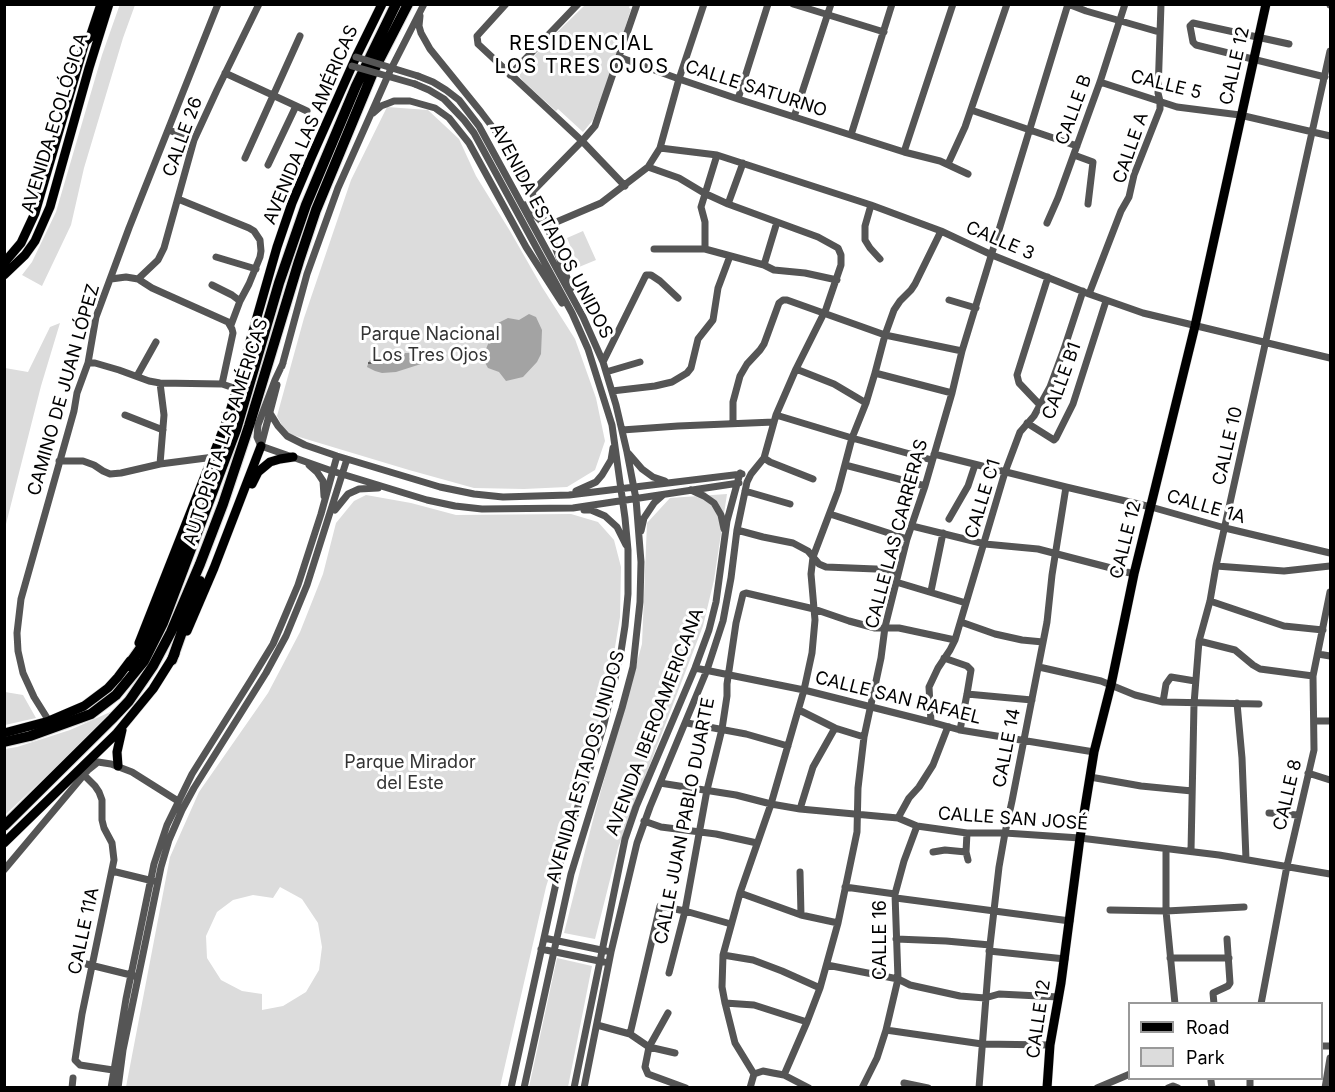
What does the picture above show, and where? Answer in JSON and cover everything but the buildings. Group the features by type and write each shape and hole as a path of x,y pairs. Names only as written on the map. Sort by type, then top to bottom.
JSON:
{"highway":[{"name":"AUTOPISTA LAS AMÉRICAS","path":"4,742 30,736 91,714 117,694 144,661 163,623 236,430 279,283 306,205 356,86 396,4"},
{"name":"AUTOPISTA LAS AMÉRICAS","path":"4,826 129,701 153,666 171,632 220,512 316,210 374,70 408,4"},
{"path":"128,666 150,632 210,483 236,430"},
{"path":"172,660 193,602 220,512"}],"main road":[{"name":"AVENIDA LAS AMÉRICAS","path":"4,733 50,721 84,706 113,683 128,666 142,637 214,457 237,389 277,247 301,183 382,4"},
{"name":"CALLE 12","path":"1047,1088 1050,1045 1065,959 1080,838 1094,752 1111,685 1134,574 1195,326 1266,4"},
{"name":"AVENIDA ECOLÓGICA","path":"4,263 21,243 35,213 86,42 104,6"},
{"name":"AVENIDA ECOLÓGICA","path":"4,275 25,255 35,241 50,207 104,6"},
{"path":"4,843 95,760 153,689 172,660 185,635 261,447"},
{"path":"235,515 258,472 270,462 293,457"},
{"path":"118,766 118,740 123,724"}],"street":[{"name":"CAMINO DE JUAN LÓPEZ","path":"50,721 34,697 23,673 17,633 21,599 88,363 96,317 218,4"},
{"path":"247,4 257,7"},
{"path":"506,4 477,36 478,44 582,141 625,186"},
{"path":"510,75 578,4"},
{"path":"532,192 595,126 637,4"},
{"path":"547,226 601,203 648,167 660,148 679,79 704,4"},
{"path":"738,99 768,4"},
{"path":"793,4 884,32"},
{"path":"795,117 831,4"},
{"path":"851,135 892,4"},
{"path":"904,152 953,4"},
{"path":"948,164 971,110 1007,4"},
{"path":"1068,4 1159,32"},
{"name":"CALLE LAS CARRERAS","path":"784,1075 820,988 838,923 857,832 859,772 864,737 885,627 907,539 925,486 962,351 1068,4"},
{"name":"CALLE B","path":"1047,223 1100,82 1125,4"},
{"name":"CALLE A","path":"1086,293 1121,211 1130,197 1134,175 1160,109 1158,93 1161,4"},
{"name":"CALLE 26","path":"138,279 161,255 194,140 257,7"},
{"path":"261,447 311,263 338,188 390,71 422,7"},
{"path":"422,7 419,26 424,40 511,149 522,169 583,318"},
{"path":"1289,44 1193,23 1191,25 1194,44 1324,77"},
{"path":"245,158 300,36"},
{"name":"CALLE 10","path":"1191,851 1194,704 1199,640 1210,601 1224,528 1330,51"},
{"name":"CALLE SATURNO","path":"619,57 738,99 948,164 968,174"},
{"name":"AVENIDA ESTADOS UNIDOS","path":"354,62 418,76 433,82 453,95 470,112 583,318 603,362 622,430 636,499 641,562 640,602 633,667 571,874 524,1088"},
{"name":"AVENIDA ESTADOS UNIDOS","path":"354,62 429,90 444,99 474,134 579,328 612,425 628,550 625,626 620,658 603,728 562,856 511,1088"},
{"path":"225,73 307,111"},
{"name":"CALLE 5","path":"1100,82 1177,107 1240,115 1330,136"},
{"path":"370,115 389,102 410,101 435,108 449,118 469,143 525,247 579,328"},
{"path":"268,165 296,106"},
{"path":"971,110 1077,146"},
{"path":"169,130 194,140"},
{"name":"CALLE 3","path":"660,148 717,155 871,205 941,231 992,255 1106,301 1143,313 1330,358"},
{"path":"1074,154 1094,163 1088,204"},
{"path":"705,249 705,222 701,207 717,155"},
{"path":"728,204 743,163"},
{"path":"270,413 287,436 304,445 440,487 474,494 503,497 569,495 740,473 751,474 764,458 775,419 796,369 824,313 837,280 841,255 838,248 818,237 728,204 679,178 648,167"},
{"path":"178,200 249,228 258,235 261,244 256,269 231,325 233,333 222,384"},
{"path":"520,201 547,226"},
{"path":"871,205 865,226 865,240 880,259"},
{"path":"764,265 777,222"},
{"path":"750,1088 754,1074 735,1042 725,1003 722,987 723,955 740,893 771,804 804,690 812,653 815,620 811,574 813,557 830,514 894,310 915,284 941,231"},
{"path":"654,249 705,249 764,265 774,270 805,273 837,280"},
{"path":"612,391 655,386 687,373 694,359 695,345 713,320 718,288 730,256"},
{"path":"216,257 256,269"},
{"path":"603,362 646,275 651,275 660,281 678,298"},
{"path":"1039,404 1019,383 1017,375 1048,277"},
{"path":"111,279 138,279 152,288 231,325"},
{"path":"212,285 240,301"},
{"name":"CALLE C1","path":"931,722 929,687 955,640 1005,472 1020,432 1034,416 1050,387 1086,293"},
{"path":"733,423 733,402 740,376 764,344 779,303 783,300 885,335 962,351"},
{"path":"949,300 976,308"},
{"name":"CALLE B1","path":"1026,423 1054,440 1056,438 1073,404 1106,301"},
{"path":"137,376 156,342"},
{"path":"606,372 640,362"},
{"path":"88,363 95,363 160,383 222,384 237,389"},
{"path":"261,447 257,437 258,426 283,363"},
{"path":"796,369 834,384 866,403"},
{"path":"875,373 952,393"},
{"path":"160,383 164,415 160,464"},
{"path":"125,415 163,430"},
{"name":"CALLE 1A","path":"622,430 775,419 1151,507 1224,528 1330,553"},
{"path":"569,495 596,482 602,476 611,460 614,442"},
{"path":"261,447 390,489 455,506 482,509 573,508 591,510 605,516 617,527 628,550"},
{"path":"627,452 642,469 653,477 668,482"},
{"path":"154,881 154,864 178,801 192,774 273,644 298,585 337,456"},
{"path":"59,461 83,461 110,474 160,464 214,457"},
{"path":"764,458 813,479"},
{"path":"111,1088 154,881 169,840 182,810 209,762 266,673 286,636 301,601 347,459"},
{"path":"305,461 323,481 324,497 321,514"},
{"path":"845,465 925,486"},
{"path":"949,519 968,486 975,465"},
{"name":"AVENIDA IBEROAMERICANA","path":"574,1088 621,858 631,821 695,668 714,614 725,533 740,473"},
{"name":"AVENIDA IBEROAMERICANA","path":"584,1088 611,952 633,860 644,822 687,723 723,621 737,530 747,482 751,474"},
{"path":"573,508 747,482"},
{"name":"CALLE 14","path":"979,1088 990,948 1005,833 1047,622 1066,487"},
{"path":"327,525 337,505 348,494 366,488 390,489"},
{"path":"691,490 714,503 721,515 725,533"},
{"path":"745,491 790,504"},
{"path":"640,539 644,518 654,503 664,494"},
{"path":"830,514 907,539"},
{"path":"912,526 985,544 1038,549 1134,574"},
{"path":"737,530 793,543 808,551 819,564 826,567 876,568 898,574"},
{"path":"931,591 943,533"},
{"path":"1216,566 1284,571 1330,566"},
{"path":"896,582 966,603"},
{"name":"CALLE 8","path":"1261,1002 1287,866 1314,750 1313,676 1330,592"},
{"name":"CALLE JUAN PABLO DUARTE","path":"669,973 685,911 707,790 722,729 736,622 743,594 814,609"},
{"path":"1210,601 1284,626 1323,630"},
{"path":"814,609 875,628 898,628 955,640"},
{"path":"961,622 995,634 1043,642"},
{"path":"1199,640 1235,650 1253,666 1260,669 1313,676"},
{"path":"1318,654 1330,656"},
{"path":"944,658 967,666 971,670 960,730"},
{"path":"1039,667 1101,681 1135,695 1163,702 1259,704"},
{"name":"CALLE SAN RAFAEL","path":"695,668 804,690 960,730 1094,752"},
{"path":"1163,702 1166,684 1171,677 1195,681"},
{"path":"967,694 1032,700"},
{"path":"1237,703 1243,768 1246,859"},
{"path":"799,710 835,728 864,737"},
{"path":"1315,721 1330,721"},
{"path":"687,723 722,729 788,746"},
{"path":"898,818 909,798 933,765 949,727"},
{"path":"800,809 813,767 835,728"},
{"path":"4,870 95,760 132,772 178,801"},
{"path":"1308,773 1330,780"},
{"name":"CALLE 11A","path":"84,775 95,786 102,800 102,820 114,854 75,1060 80,1065 113,1071"},
{"path":"1090,777 1141,786 1191,791"},
{"name":"CALLE SAN JOSÉ","path":"660,783 736,795 800,809 898,818 917,826 967,833 1080,838 1191,851 1330,874"},
{"path":"1269,813 1298,815"},
{"path":"644,822 661,827 716,834 757,843"},
{"name":"CALLE 16","path":"862,1088 877,1058 898,979 895,896 904,861 917,826"},
{"path":"933,852 945,850 967,856 967,833"},
{"path":"1166,849 1166,911 1175,1002"},
{"path":"112,871 154,881"},
{"path":"800,872 801,915"},
{"path":"845,887 1070,921"},
{"path":"740,893 801,915 838,923"},
{"path":"630,1034 659,907 662,905 731,924"},
{"path":"1110,910 1166,911 1244,907"},
{"path":"544,938 611,952"},
{"path":"896,939 946,941 1065,959"},
{"path":"1214,1002 1213,993 1230,983 1227,939"},
{"path":"541,949 609,963"},
{"path":"723,955 753,960 820,988"},
{"path":"1170,958 1229,958"},
{"path":"74,961 134,976"},
{"path":"827,965 898,979 910,985 960,996 985,998 999,994 1059,997"},
{"path":"118,1088 134,976"},
{"path":"725,1003 754,1005 807,1022"},
{"path":"668,1013 649,1047 645,1067 648,1074 686,1088"},
{"path":"597,1025 630,1034 649,1047 675,1053"},
{"path":"886,1030 982,1044 1050,1045"},
{"path":"1325,1088 1330,1058"},
{"path":"754,1074 763,1071 784,1075 809,1088"},
{"path":"1097,1088 1128,1075"},
{"path":"72,1088 73,1078"},
{"path":"904,1083 928,1088"},
{"path":"1168,1088 1177,1087"}],"green space":[{"path":"120,4 135,5 84,168 71,225 42,286 22,275 32,262 56,212 102,55"},
{"path":"585,5 630,5 631,9 600,106 598,105 593,120 583,132 525,83 520,74 543,46"},
{"name":"Parque Nacional Los Tres Ojos","path":"387,107 428,110 459,139 476,176 575,339 596,398 605,441 595,470 567,487 474,488 286,433 277,416 304,318 351,180"},
{"path":"583,231 596,260 579,267 567,238"},
{"path":"60,323 41,386 5,528 5,368 28,372 50,327"},
{"path":"727,494 714,580 703,626 618,848 595,939 564,933 642,644 647,523 670,498"},
{"name":"Parque Mirador del Este","path":"366,495 411,503 456,515 571,514 598,522 614,540 621,567 620,617 611,671 594,739 546,887 500,1087 126,1087 170,857 199,792 268,693 300,632 323,574 336,523 354,501","holes":["280,887 302,899 318,923 322,947 319,970 306,992 283,1006 262,1010 262,994 242,991 221,980 207,958 206,936 217,912 233,900 253,895 273,898"]},
{"path":"5,692 23,695 36,718 5,725"},
{"path":"117,709 5,815 5,749 70,730"},
{"path":"557,958 592,966 568,1087 529,1087"}],"shaded area":[{"path":"529,314 536,317 542,330 541,354 523,377 506,381 499,372 488,368 483,359 484,354 496,324 508,318 519,320"},
{"path":"397,353 420,353 425,359 421,364 396,372 382,373 367,367 369,361 374,357"}],"ferry route":[{"path":"368,363 425,359"}],"district":[{"name":"RESIDENCIAL LOS TRES OJOS","path":"582,56"}]}
